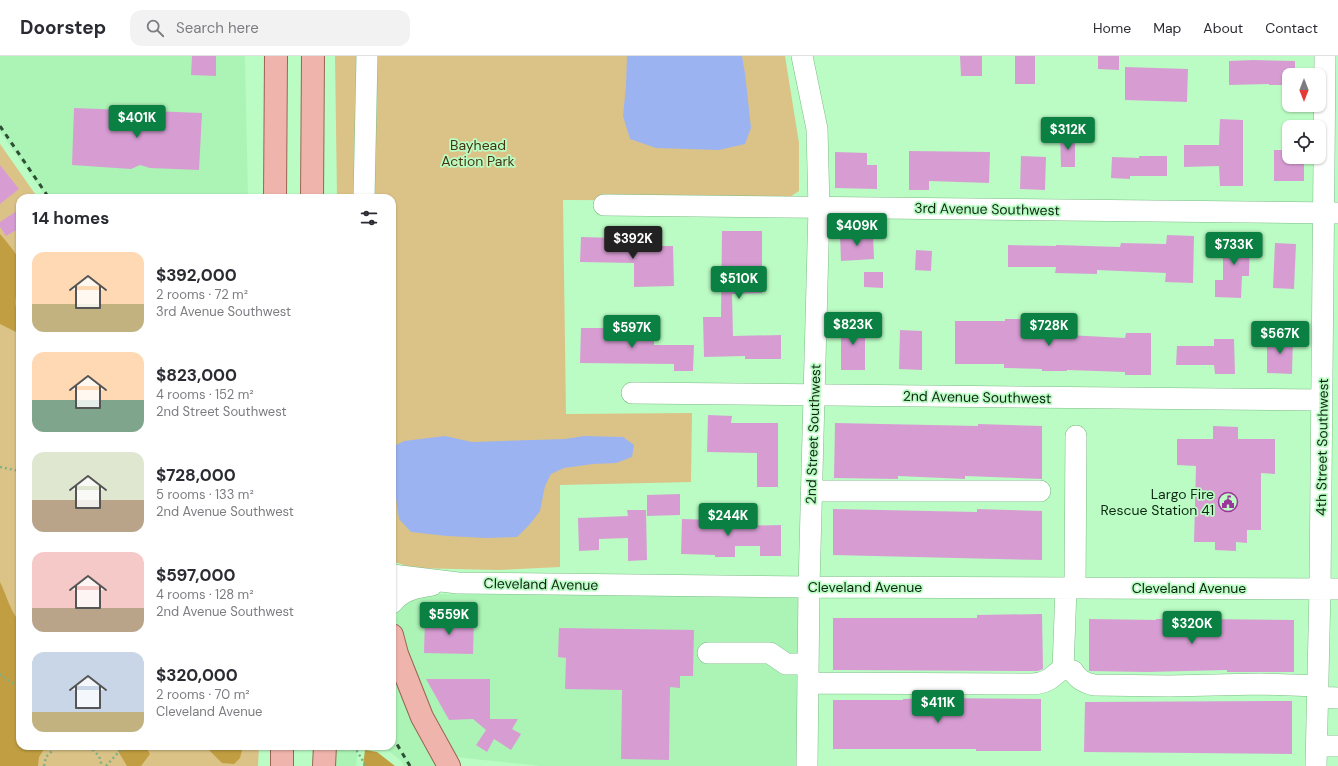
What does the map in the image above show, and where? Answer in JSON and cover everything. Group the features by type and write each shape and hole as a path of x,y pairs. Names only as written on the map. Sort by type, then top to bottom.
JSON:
{"main road":[{"path":"275,194 276,56"},
{"path":"312,194 313,56"},
{"path":"396,650 422,717 450,766"},
{"path":"282,750 282,766"},
{"path":"324,766 325,750"}],"street":[{"path":"364,194 367,56"},
{"name":"2nd Street Southwest","path":"802,56 817,129 819,208 811,491 807,766"},
{"name":"4th Street Southwest","path":"1317,756 1325,693 1329,589 1330,471 1322,400 1331,213 1325,56"},
{"name":"3rd Avenue Southwest","path":"604,205 1331,213"},
{"name":"2nd Avenue Southwest","path":"632,393 1322,400"},
{"path":"1063,670 1070,588 1076,436"},
{"path":"811,491 1040,491"},
{"name":"Cleveland Avenue","path":"396,576 444,582 809,587 1329,589"},
{"path":"396,598 404,592 416,587 444,582"},
{"path":"708,653 770,653 786,664 808,674 1040,684 1063,670 1069,670 1085,683 1094,685 1169,686 1260,684 1325,693"},
{"path":"1317,756 1338,746"}],"path":[{"path":"0,467 16,470"},
{"path":"0,674 16,685"},
{"path":"44,766 46,757 52,750"},
{"path":"93,750 99,756 102,766"},
{"path":"106,766 120,750"},
{"path":"356,750 366,766"}],"shaded area":[{"path":"0,56 245,56 248,194 44,194 0,132"},
{"path":"0,234 16,254 16,332 0,324"},
{"path":"0,582 11,609 16,616 16,750 43,750 39,757 38,766 0,766"},
{"path":"431,594 801,597 799,766 541,766 455,757 429,713 405,650 396,621 398,609 407,601"},
{"path":"396,672 440,766 404,766 401,761 388,750 396,750"},
{"path":"117,750 148,750 150,754 141,766 127,766"},
{"path":"242,750 240,758 234,764 222,763 210,751"},
{"path":"333,750 358,750 356,766 333,766"},
{"path":"365,750 377,752 395,766 363,766"}],"green space":[{"name":"Bayhead Action Park","path":"335,56 785,56 799,143 799,191 784,201 563,200 566,414 692,413 691,482 560,485 560,567 499,570 412,568 396,562 396,194 337,194"},
{"path":"0,144 35,194 16,194 16,750 259,750 258,766 0,766"}],"water":[{"path":"627,56 742,56 751,128 745,144 719,150 656,148 630,139 623,116"},
{"path":"445,436 472,442 565,439 584,436 623,437 634,445 632,457 616,463 593,464 564,468 551,474 545,486 540,511 517,537 486,538 411,532 399,519 396,498 396,445 404,441"}],"building":[{"path":"192,56 216,56 216,76 191,75"},
{"path":"960,56 982,56 982,76 961,76"},
{"path":"1015,56 1035,56 1035,84 1015,84"},
{"path":"1098,56 1119,56 1119,70 1098,69"},
{"path":"1229,61 1295,61 1295,68 1282,68 1282,85 1229,85"},
{"path":"1125,67 1188,69 1187,102 1125,100"},
{"path":"74,108 202,113 199,170 150,168 140,165 131,169 72,165"},
{"path":"1220,119 1243,120 1243,186 1220,186 1219,166 1184,167 1184,145 1219,145"},
{"path":"1060,134 1075,135 1075,167 1061,167"},
{"path":"1274,150 1282,150 1282,164 1304,164 1304,181 1274,181"},
{"path":"909,151 990,152 989,183 929,181 929,190 909,190"},
{"path":"835,152 867,153 867,165 877,165 877,189 835,188"},
{"path":"1021,156 1046,157 1045,190 1020,189"},
{"path":"1139,156 1167,156 1167,176 1130,176 1130,179 1111,178 1112,157 1139,158"},
{"path":"0,165 19,189 0,204"},
{"path":"16,212 16,230 6,236 0,227 0,222"},
{"path":"722,231 762,231 762,293 732,294 733,336 781,335 781,359 745,359 745,356 704,357 703,317 721,317"},
{"path":"873,234 874,259 841,261 840,235"},
{"path":"1167,235 1194,236 1193,283 1165,282 1166,273 1097,270 1097,274 1055,273 1056,267 1008,267 1008,245 1120,247 1121,243 1166,244"},
{"path":"1223,236 1250,236 1249,276 1242,276 1241,298 1215,297 1215,280 1223,280"},
{"path":"581,237 615,238 615,246 673,246 674,286 634,287 634,263 580,262"},
{"path":"1275,243 1296,244 1294,289 1273,288"},
{"path":"916,250 932,251 931,271 915,270"},
{"path":"864,272 883,272 883,288 864,287"},
{"path":"1005,319 1067,319 1067,335 1125,338 1126,333 1151,333 1151,375 1125,375 1125,372 1067,370 1042,371 1042,369 1004,368 1004,364 955,364 955,321 1005,321"},
{"path":"841,323 865,323 865,370 841,370"},
{"path":"581,328 613,328 613,331 654,332 654,345 694,345 693,371 674,371 674,364 580,363"},
{"path":"900,330 922,331 922,370 899,369"},
{"path":"1267,336 1293,336 1292,374 1267,373"},
{"path":"1214,339 1234,339 1235,374 1215,374 1214,365 1176,365 1177,346 1214,346"},
{"path":"708,415 732,416 731,423 778,423 778,487 757,487 757,453 707,452"},
{"path":"835,423 1042,426 1042,479 965,476 965,479 898,476 898,479 834,478"},
{"name":"Largo Fire Rescue Station 41","path":"1213,426 1238,427 1238,439 1275,439 1275,474 1261,473 1261,530 1247,530 1247,543 1236,542 1236,551 1215,550 1215,542 1194,542 1196,466 1177,465 1177,439 1213,439"},
{"path":"680,494 680,515 647,516 647,495"},
{"path":"833,509 977,512 977,509 1042,511 1042,560 833,555"},
{"path":"627,510 646,510 647,560 628,561 628,538 599,539 599,550 579,551 578,518 628,516"},
{"path":"716,513 735,513 735,526 781,525 781,556 760,556 760,546 735,546 735,557 681,554 682,519 716,520"},
{"path":"1042,614 1043,669 1038,671 833,670 833,618 977,618 977,615"},
{"path":"425,618 474,620 473,654 424,653"},
{"path":"1089,619 1294,620 1294,672 1227,672 1227,670 1147,672 1089,671"},
{"path":"559,628 694,630 693,676 680,676 680,688 670,687 669,760 621,759 622,690 565,689 566,658 558,657"},
{"path":"426,679 490,679 490,719 518,719 512,729 521,734 511,750 494,739 487,752 476,745 486,730 473,719 449,720"},
{"path":"936,698 1041,699 1041,751 976,751 976,749 833,749 833,700 903,700"},
{"path":"1292,701 1292,754 1084,752 1085,702"}],"railway":[{"path":"0,126 46,194"},
{"path":"396,743 410,766"}],"place":[{"name":"Largo Fire Rescue Station 41","path":"1228,502"}]}
